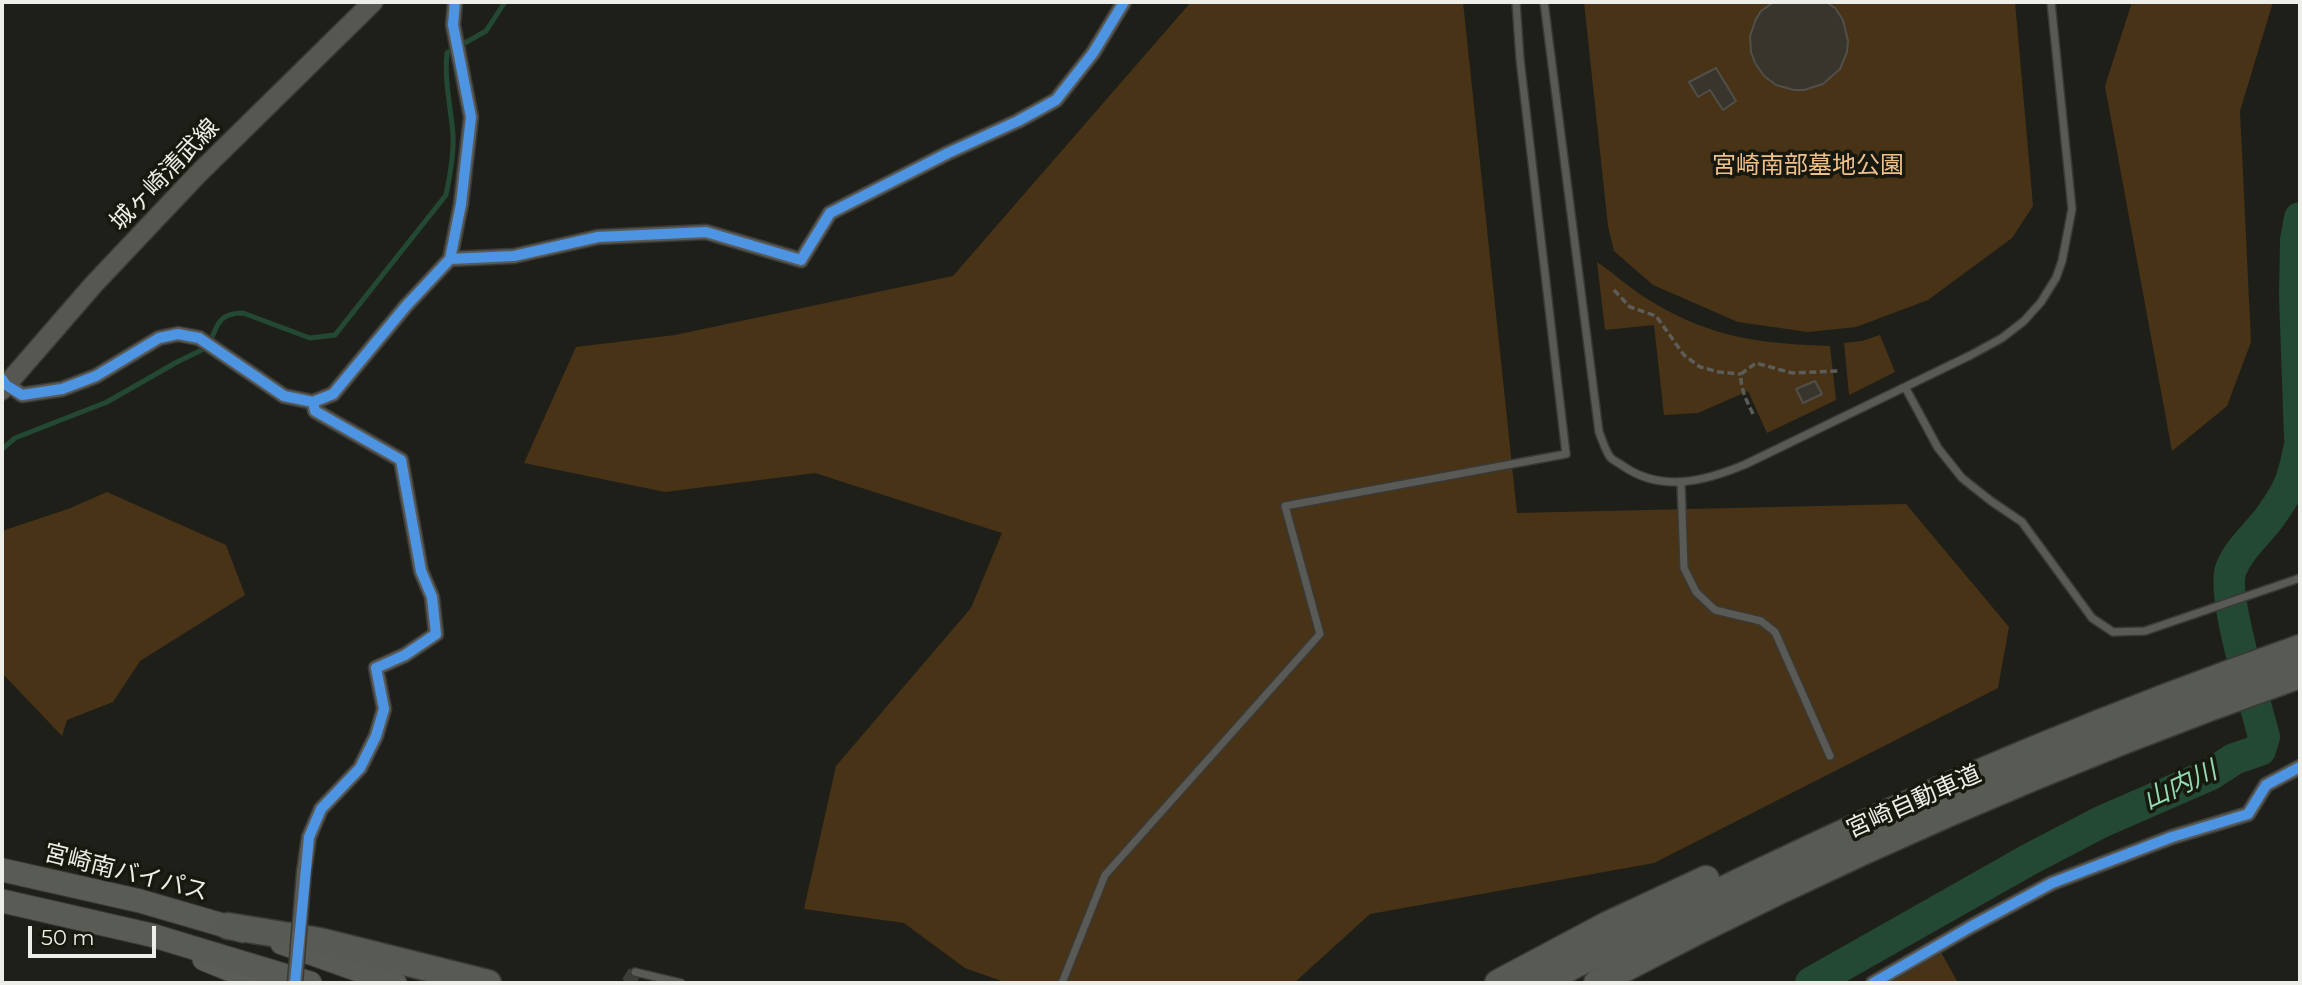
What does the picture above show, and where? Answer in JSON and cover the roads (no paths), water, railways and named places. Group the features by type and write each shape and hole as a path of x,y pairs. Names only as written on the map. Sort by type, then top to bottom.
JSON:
{"highway":[{"name":"宮崎自動車道","path":"1540,983 1761,871 1915,800 2069,736 2300,649"},
{"name":"宮崎自動車道","path":"1597,983 1880,844 2085,757 2300,675"},
{"path":"1498,983 1607,925 1789,840 1915,800"},
{"path":"2,856 49,867 140,901"},
{"name":"宮崎南バイパス","path":"2,870 140,901 228,926 395,983"},
{"path":"1634,983 1769,897"},
{"path":"8,904 151,935 310,983"},
{"path":"228,926 320,941 488,983"}],"main road":[{"name":"城ヶ崎清武線","path":"3,384 197,175 373,2"},
{"path":"151,935 262,983"}],"street":[{"path":"3,384 22,395 62,389 96,376 159,338 178,334 199,338 284,396 313,402 333,394 406,306 450,259 461,204 471,117 453,25 456,2"},
{"path":"450,259 514,256 598,237 706,232 801,260 830,213 1056,100 1093,52 1124,2"},
{"path":"295,983 309,838 321,809 360,768 376,736 384,709 376,668 405,655 436,634 432,597 421,572 401,460 315,411 313,402"},
{"path":"1873,983 2052,883 2172,837 2248,814 2266,785 2300,767"}],"lane":[{"path":"1062,983 1105,875 1320,634 1285,506 1566,454 1520,59 1516,2"},
{"path":"1544,2 1599,432 1610,457 1632,472 1660,482 1681,483 1715,477 1746,464 1905,387 2002,338 2024,321 2041,302 2056,278 2067,239 2071,209 2051,2"},
{"path":"1905,387 1938,448 1962,478 2022,522 2092,618 2113,632 2146,631 2300,578"},
{"path":"1681,483 1684,568 1696,592 1715,610 1760,621 1775,632 1830,756"},
{"path":"635,972 681,983"}],"waterway":[{"path":"2,449 15,438 107,402 208,347 216,327 228,316 243,313 310,338 335,335 446,195 453,143 447,53 486,31 505,2"},
{"name":"山内川","path":"2300,218 2296,240 2295,295 2300,438"},
{"name":"山内川","path":"1811,983 2030,859 2101,822 2211,774 2234,759 2260,750 2264,737 2235,625 2229,582 2231,569 2239,554 2272,514 2288,489 2300,445"}],"tunnel":[{"path":"628,983 635,972"}],"park label":[{"name":"宮崎南部墓地公園","path":"1808,166"}]}
